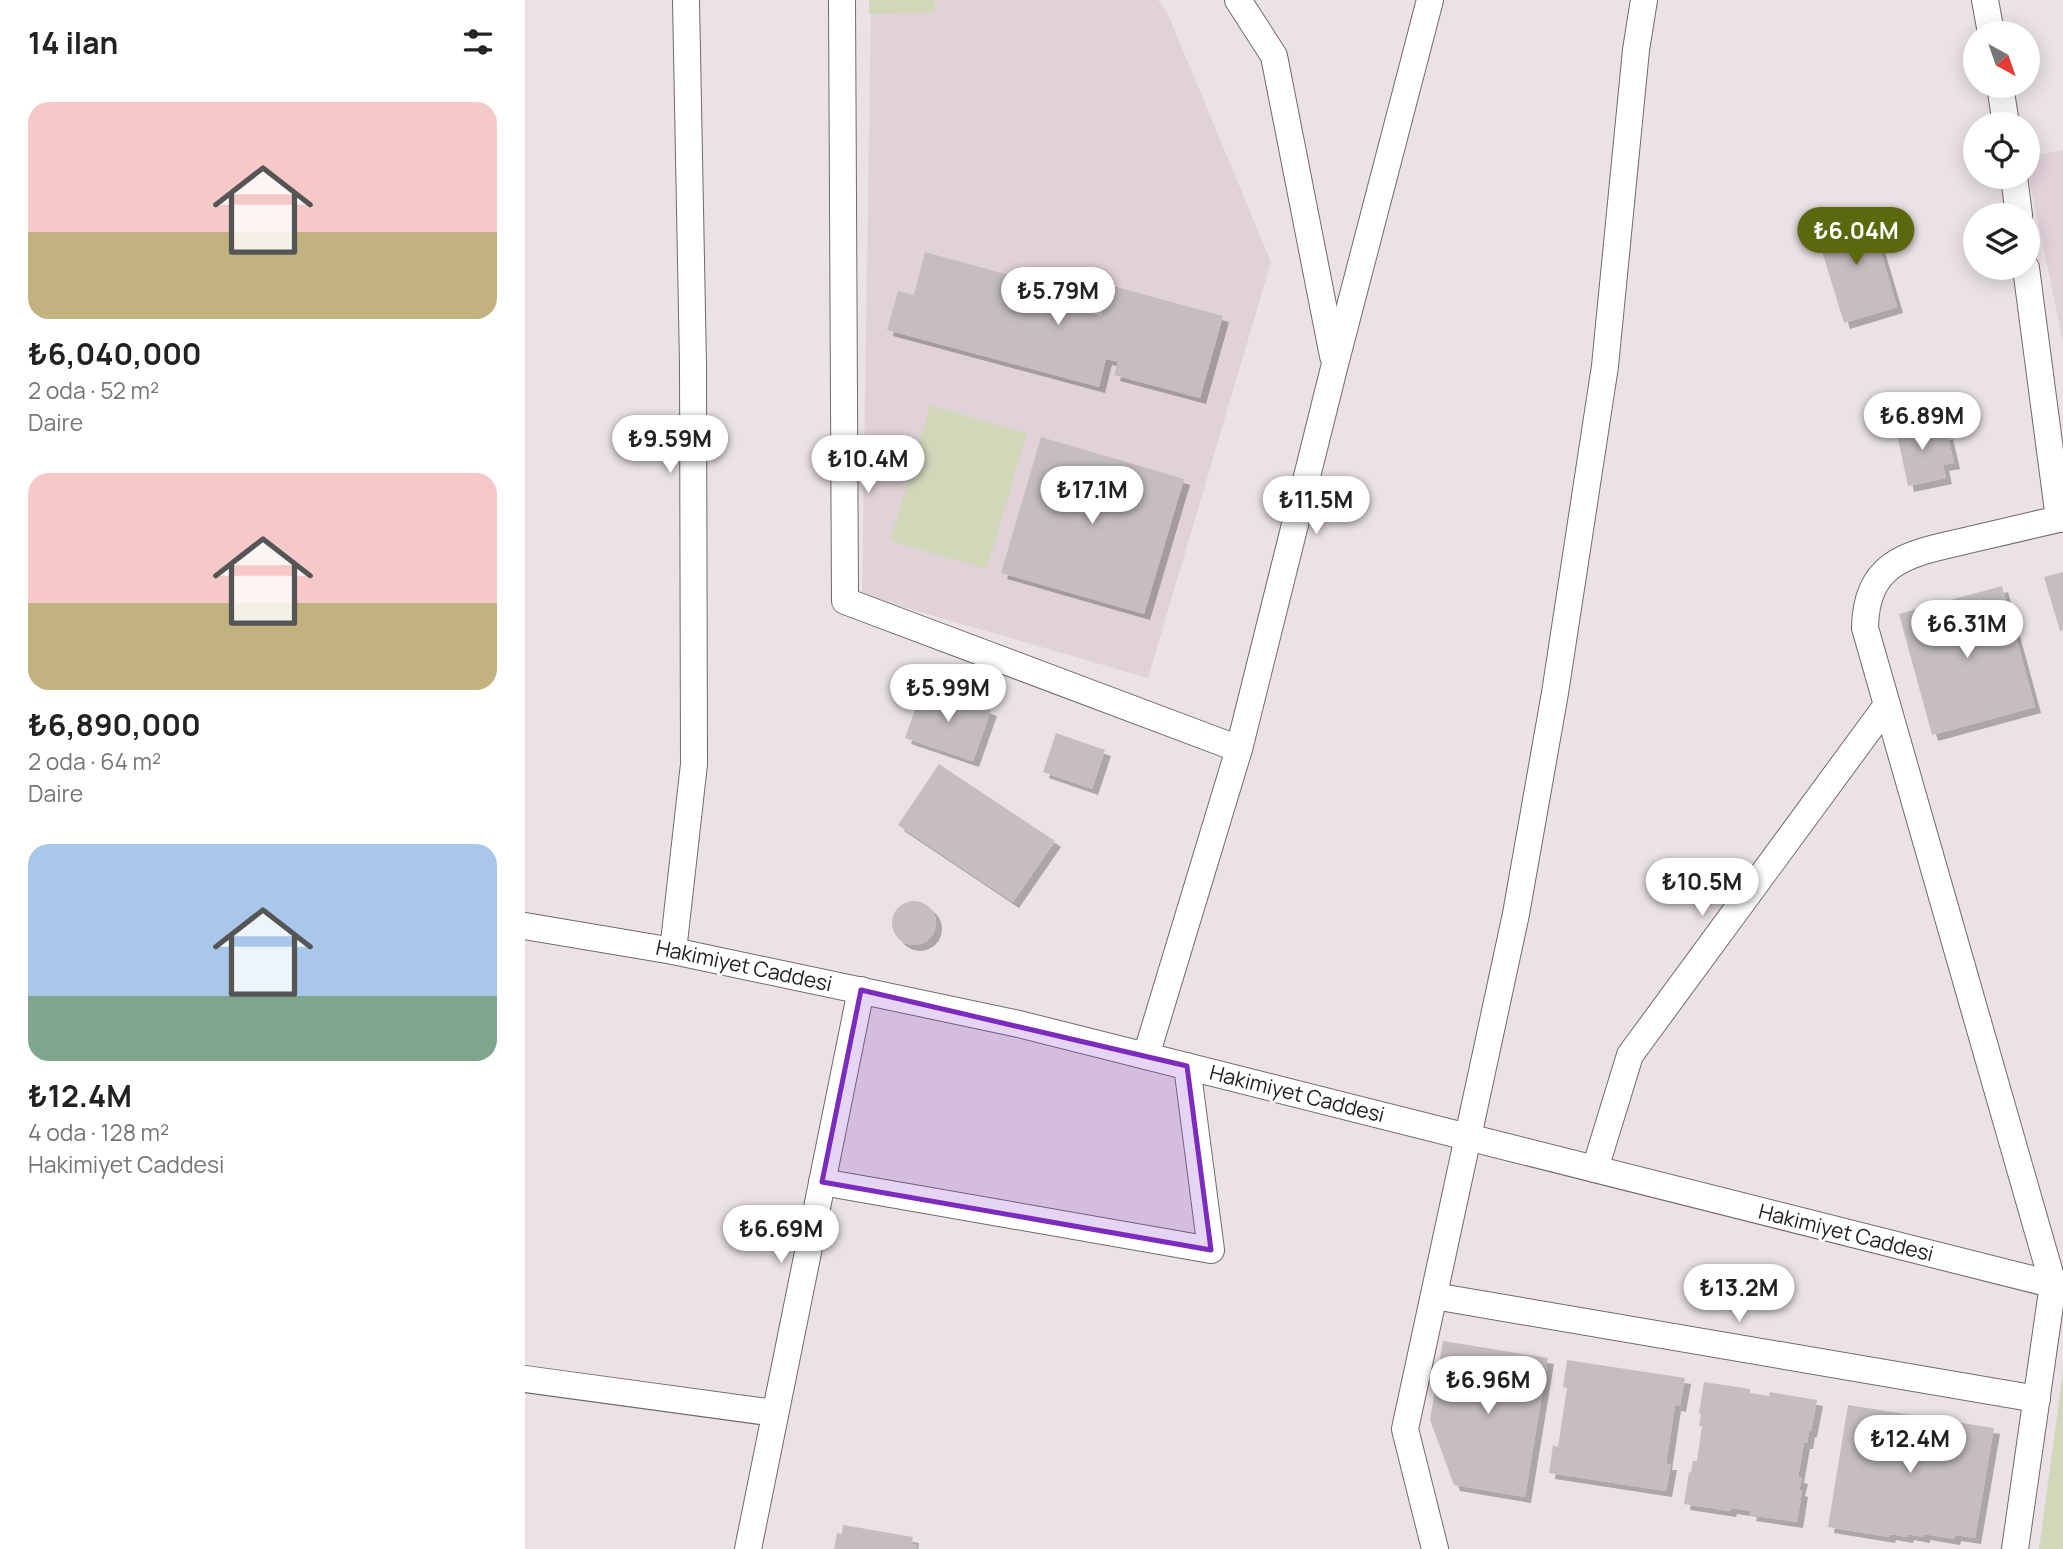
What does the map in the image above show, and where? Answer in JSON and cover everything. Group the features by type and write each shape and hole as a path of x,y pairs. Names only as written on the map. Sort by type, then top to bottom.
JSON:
{"street":[{"path":"673,950 694,764 693,365 686,0"},
{"path":"842,0 845,601 1238,750"},
{"path":"1238,0 1274,56 1335,364"},
{"path":"1435,1549 1405,1429 1516,914 1555,693 1605,366 1636,50 1644,0"},
{"path":"1985,0 1989,21"},
{"path":"1146,1056 1238,750 1428,3"},
{"path":"2015,1549 2036,1399 2058,1285 1865,628 1868,598 1884,572 1911,554 2061,519 2028,280"},
{"path":"1595,1169 1630,1055 1887,705"},
{"name":"Hakimiyet Caddesi","path":"525,926 673,950 1019,1024 2058,1285"},
{"path":"748,1549 861,990"},
{"path":"822,1182 1211,1250 1187,1066"},
{"path":"1434,1296 2036,1399"},
{"path":"525,1379 775,1413"}],"highlighted area":[{"path":"861,990 1187,1066 1211,1250 822,1182"}],"shaded area":[{"path":"871,0 1158,0 1167,12 1271,262 1148,678 862,595"},
{"path":"2063,150 2063,342 2040,232 2040,203 2034,203 2031,189 2040,189 2040,155"}],"green space":[{"path":"869,0 935,0 935,13 869,14"},
{"path":"930,405 1027,433 987,569 890,541"},
{"path":"2063,1372 2063,1549 2039,1549"}],"building":[{"path":"1869,212 1897,307 1844,323 1815,228"},
{"path":"925,252 1089,297 1086,311 1101,316 1109,285 1223,316 1200,398 1114,375 1118,362 1106,359 1099,387 887,330 898,291 914,295"},
{"path":"1921,415 1925,438 1947,433 1954,463 1943,465 1946,478 1908,486 1894,420"},
{"path":"1041,437 1184,479 1144,614 1001,573"},
{"path":"2063,572 2063,630 2060,631 2044,577"},
{"path":"2002,586 2035,707 1932,735 1899,614"},
{"path":"923,687 991,710 973,761 905,738"},
{"path":"1056,733 1105,750 1092,789 1043,772"},
{"path":"939,764 1055,841 1013,902 898,825"},
{"path":"914,901 929,908 936,923 929,938 914,945 899,938 892,923 899,908"},
{"path":"1443,1341 1548,1358 1525,1497 1454,1485 1430,1420"},
{"path":"1567,1360 1685,1378 1680,1406 1675,1405 1666,1464 1671,1464 1666,1491 1549,1473 1553,1445 1558,1447 1567,1388 1563,1387"},
{"path":"1704,1382 1750,1389 1750,1393 1769,1396 1770,1392 1817,1400 1811,1431 1807,1443 1804,1443 1798,1477 1802,1478 1799,1490 1802,1491 1797,1522 1750,1515 1751,1511 1731,1508 1730,1511 1684,1504 1689,1472 1691,1473 1693,1461 1697,1461 1702,1426 1699,1426 1699,1413"},
{"path":"1848,1405 1994,1428 1975,1538 1955,1535 1954,1539 1924,1534 1924,1537 1890,1534 1889,1537 1828,1527"},
{"path":"843,1525 913,1537 912,1544 917,1545 916,1549 834,1549 837,1533 842,1534"}]}
